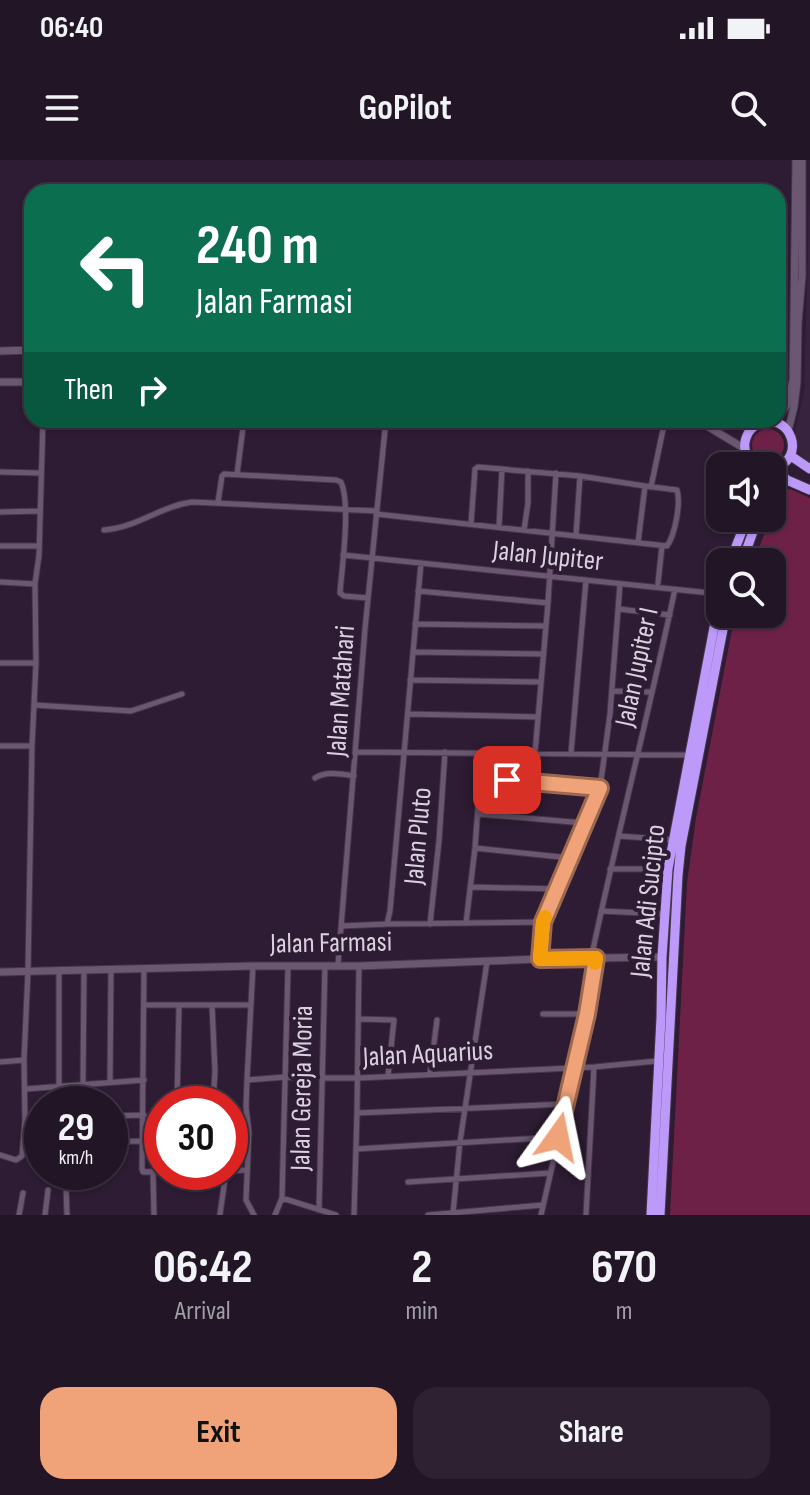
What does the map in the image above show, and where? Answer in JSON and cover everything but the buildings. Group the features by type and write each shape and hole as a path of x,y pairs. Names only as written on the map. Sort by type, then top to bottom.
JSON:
{"highway":[{"path":"745,452 745,441 752,428"},
{"path":"784,428 792,439 793,448 786,462"},
{"path":"791,456 810,469"},
{"path":"786,479 810,490"},
{"name":"Jalan Adi Sucipto","path":"651,1215 656,1197 689,755 714,628"},
{"name":"Jalan Adi Sucipto","path":"660,1215 656,1197 658,1061 668,869 723,628"}],"street":[{"path":"788,431 797,382 802,276 803,174 799,160"},
{"path":"786,407 793,380 803,174"},
{"path":"0,351 24,350"},
{"path":"0,382 24,382"},
{"path":"25,1086 36,663 35,584 43,428"},
{"path":"237,474 243,428"},
{"name":"Jalan Matahari","path":"338,965 385,428"},
{"path":"638,543 663,428"},
{"path":"710,428 745,449"},
{"path":"104,530 125,527 185,503 218,502 346,509 471,524 667,546 671,541 679,492 556,473 478,467 475,469 471,524"},
{"path":"499,527 502,469"},
{"path":"524,530 528,471"},
{"path":"0,472 40,473"},
{"path":"535,753 556,473"},
{"path":"218,502 222,476 237,474 336,480 343,485 346,509 341,595 368,598"},
{"path":"576,536 580,476"},
{"path":"0,512 39,511"},
{"path":"0,546 39,546"},
{"path":"658,583 662,546"},
{"name":"Jalan Jupiter","path":"343,555 706,593"},
{"path":"387,924 421,563"},
{"path":"571,753 586,580"},
{"path":"0,582 35,584"},
{"path":"540,959 543,922 600,788 606,753 620,584"},
{"name":"Jalan Jupiter I","path":"541,1215 587,1014 601,911 675,589"},
{"path":"418,591 548,603"},
{"path":"619,609 670,615"},
{"path":"415,624 546,626"},
{"path":"413,652 543,654"},
{"path":"0,663 36,663"},
{"path":"410,680 541,682"},
{"path":"612,691 651,692"},
{"path":"34,705 131,711 182,694"},
{"path":"408,714 538,717"},
{"path":"0,746 32,746"},
{"path":"356,752 689,755"},
{"name":"Jalan Pluto","path":"430,924 445,752"},
{"path":"466,923 482,753"},
{"path":"315,778 328,774 354,776"},
{"path":"479,778 600,788"},
{"path":"478,814 585,823"},
{"path":"619,836 674,840"},
{"path":"475,848 570,858"},
{"path":"610,869 668,869"},
{"path":"470,887 557,889"},
{"path":"601,911 665,914"},
{"path":"341,926 543,922"},
{"name":"Jalan Farmasi","path":"0,972 662,957"},
{"path":"453,1213 460,1142 487,962"},
{"path":"247,1086 253,966"},
{"name":"Jalan Gereja Moria","path":"319,1210 325,966"},
{"path":"354,1215 359,966"},
{"path":"275,1215 282,1198 288,967"},
{"path":"144,969 144,1086"},
{"path":"83,1084 84,970"},
{"path":"110,1082 111,970"},
{"path":"59,971 59,1086 144,1080"},
{"path":"145,1005 251,1005"},
{"path":"177,1086 179,1005"},
{"path":"212,1005 214,1086"},
{"path":"543,1014 587,1014"},
{"path":"359,1019 394,1020 388,1076"},
{"path":"430,1074 437,1020"},
{"path":"0,1062 24,1060"},
{"name":"Jalan Aquarius","path":"247,1080 358,1078 658,1061"},
{"path":"586,1215 594,1067"},
{"path":"357,1113 565,1104"},
{"path":"128,1115 144,1115 144,1171"},
{"path":"248,1124 248,1151"},
{"path":"0,1155 16,1160 21,1158 24,1132"},
{"path":"356,1149 558,1137"},
{"path":"128,1141 142,1141"},
{"path":"408,1182 550,1173"},
{"path":"45,1215 48,1190"},
{"path":"66,1190 67,1215"},
{"path":"153,1190 154,1215"},
{"path":"220,1214 224,1190"},
{"path":"246,1190 246,1200 254,1215"},
{"path":"19,1215 23,1193"},
{"path":"282,1198 336,1215"},
{"path":"428,1215 489,1213 543,1205"}],"shaded area":[{"path":"810,184 810,462 804,460 798,450 794,435 804,393"},
{"path":"762,430 774,430 783,439 782,452 753,451 753,439"},
{"path":"786,490 810,498 810,1215 670,1215 687,883 696,818 732,628 786,628 786,548 759,548 765,532 786,532"}],"slow traffic":[{"path":"545,917 540,959 596,958 595,963"}],"route":[{"path":"507,780 600,788 543,922 540,959 596,958 587,1014 558,1137"}]}
